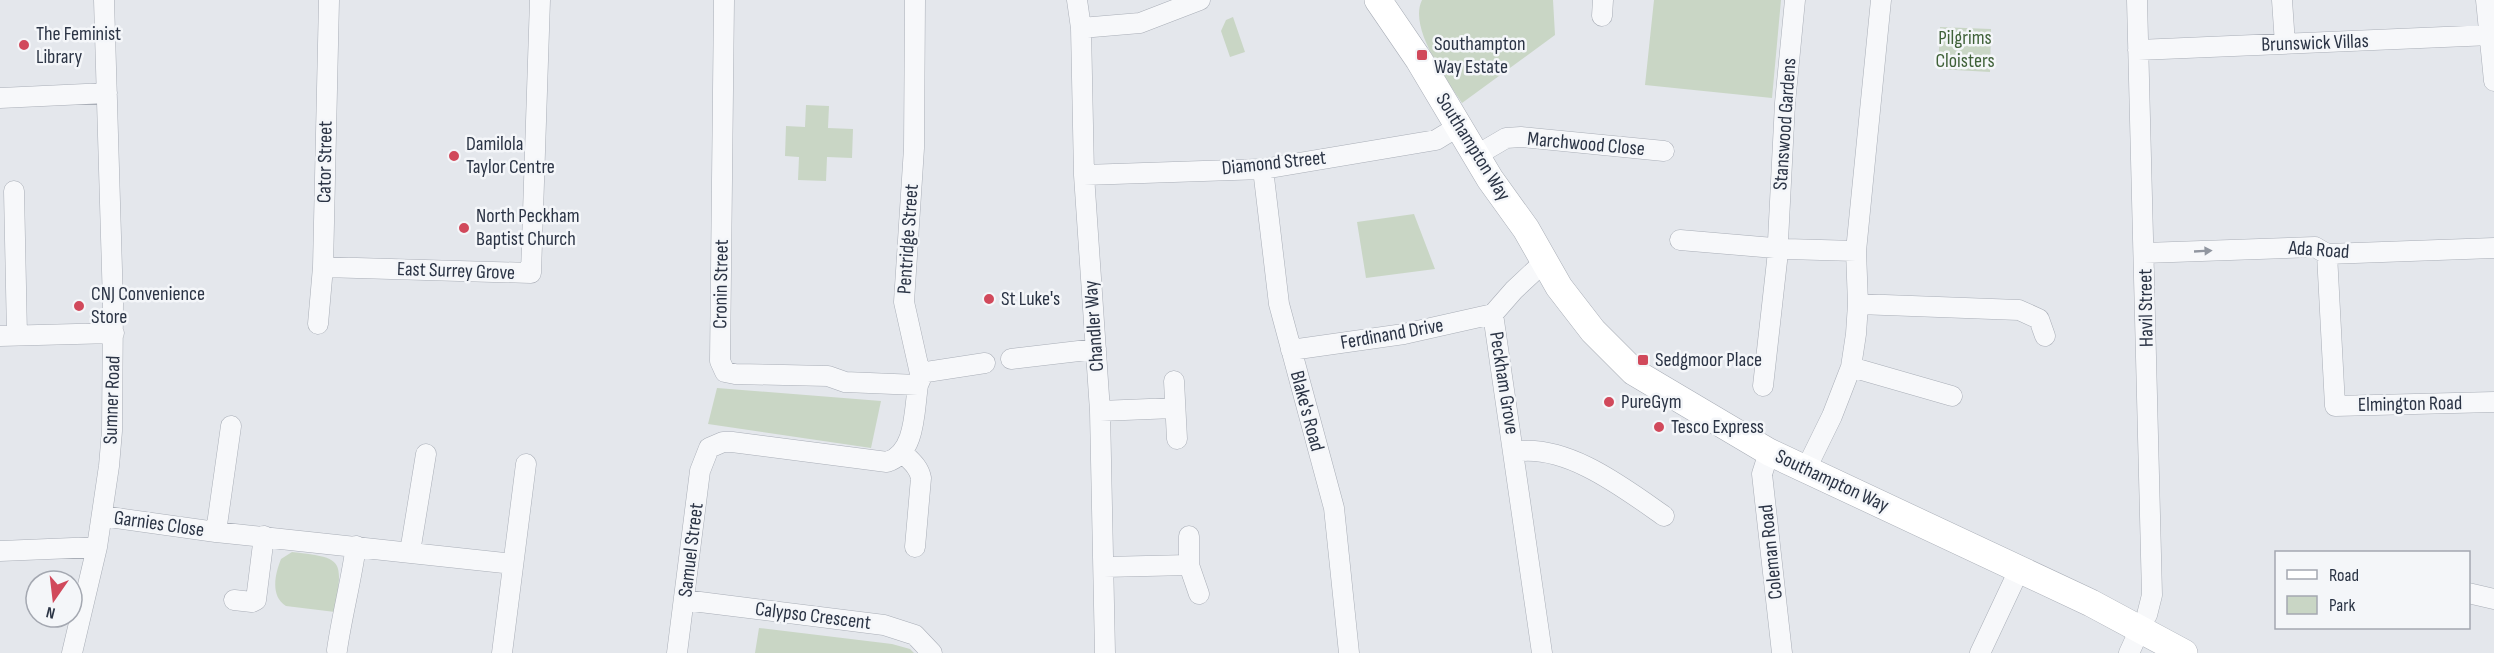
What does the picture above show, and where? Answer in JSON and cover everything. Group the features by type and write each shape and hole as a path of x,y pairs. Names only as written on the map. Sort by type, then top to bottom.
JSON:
{"main road":[{"name":"Southampton Way","path":"1378,0 1419,60 1490,179 1526,229 1559,287 1593,331 1634,372 1769,452 2019,570 2144,622 2184,653"}],"street":[{"name":"Sumner Road","path":"72,653 97,547 112,431 114,333 104,0"},
{"name":"Cator Street","path":"318,324 323,267 329,0"},
{"name":"East Surrey Grove","path":"323,267 531,273 540,0"},
{"name":"Cronin Street","path":"724,0 720,349 722,368 725,372 735,374 828,376 845,382 919,379"},
{"name":"Pentridge Street","path":"903,453 909,441 920,364 904,302 914,148 915,0"},
{"name":"Chandler Way","path":"1077,0 1081,28 1084,175 1100,411 1105,653"},
{"path":"1081,28 1140,23 1200,0"},
{"name":"Stanswood Gardens","path":"1764,386 1777,248 1785,103 1795,0"},
{"path":"1806,469 1832,416 1851,367 1858,304 1856,251 1881,0"},
{"name":"Havil Street","path":"2129,653 2144,622 2152,595 2137,0"},
{"path":"2282,0 2285,44"},
{"path":"2486,0 2494,81"},
{"name":"Brunswick Villas","path":"2138,50 2491,35"},
{"path":"0,98 107,93"},
{"name":"Diamond Street","path":"1084,175 1263,169 1436,140 1459,126"},
{"name":"Marchwood Close","path":"1477,155 1506,138 1521,137 1664,151"},
{"name":"Blake's Road","path":"1263,169 1279,304 1334,508 1349,653"},
{"path":"14,192 9,336 114,333"},
{"path":"1680,240 1777,248 1856,251"},
{"name":"Ada Road","path":"2144,254 2315,247 2327,254 2494,248"},
{"name":"Elmington Road","path":"2327,254 2335,406 2494,402"},
{"name":"Peckham Grove","path":"1542,653 1493,314 1514,290 1544,262"},
{"path":"1858,304 2019,310 2039,319 2045,336"},
{"name":"Ferdinand Drive","path":"1291,350 1404,334 1493,314"},
{"path":"1011,358 1096,350"},
{"path":"919,379 985,363"},
{"path":"1851,367 1952,396"},
{"path":"1174,381 1177,439"},
{"path":"1100,411 1174,408"},
{"name":"Garnies Close","path":"216,532 231,426"},
{"name":"Samuel Street","path":"677,653 700,471 709,448 718,443 732,442 887,462 903,453"},
{"name":"Peckham Grove","path":"1514,452 1526,450 1558,457 1605,475 1664,516"},
{"name":"Coleman Road","path":"1769,452 1762,474 1782,653"},
{"path":"903,453 920,472 915,547"},
{"path":"410,552 426,454"},
{"path":"502,653 526,464"},
{"name":"Garnies Close","path":"102,516 216,532 513,564"},
{"path":"234,600 252,602 256,600 264,536"},
{"path":"1189,536 1189,565 1200,594"},
{"path":"336,650 342,610 349,594 356,546"},
{"path":"0,551 97,547"},
{"path":"1104,567 1189,565"},
{"path":"1980,653 2019,570"},
{"path":"2470,593 2494,599"},
{"name":"Calypso Crescent","path":"684,600 884,625 915,635 932,653"}],"green space":[{"path":"1422,0 1553,0 1555,35 1462,103 1439,68 1425,39 1420,25 1419,12"},
{"path":"1654,0 1781,0 1772,98 1645,85"},
{"path":"1233,17 1245,52 1230,57 1221,31 1226,20"},
{"name":"Pilgrims Cloisters","path":"1940,27 1991,29 1990,72 1938,69"},
{"path":"806,105 829,106 828,128 853,129 852,158 827,157 826,181 798,180 799,157 785,156 786,126 805,127"},
{"path":"1414,214 1435,269 1366,278 1357,222"},
{"path":"717,388 881,401 871,448 708,424"},
{"path":"292,552 322,557 331,560 336,565 339,582 335,612 286,606 281,602 275,584 277,571 281,559"},
{"path":"759,628 892,644 910,649 914,653 755,653"}],"place":[{"name":"The Feminist Library","path":"24,45"},
{"name":"Southampton Way Estate","path":"1422,55"},
{"name":"Damilola Taylor Centre","path":"454,156"},
{"name":"North Peckham Baptist Church","path":"464,228"},
{"name":"St Luke's","path":"989,299"},
{"name":"CNJ Convenience Store","path":"79,306"},
{"name":"Sedgmoor Place","path":"1643,360"},
{"name":"PureGym","path":"1609,402"},
{"name":"Tesco Express","path":"1659,427"}]}
